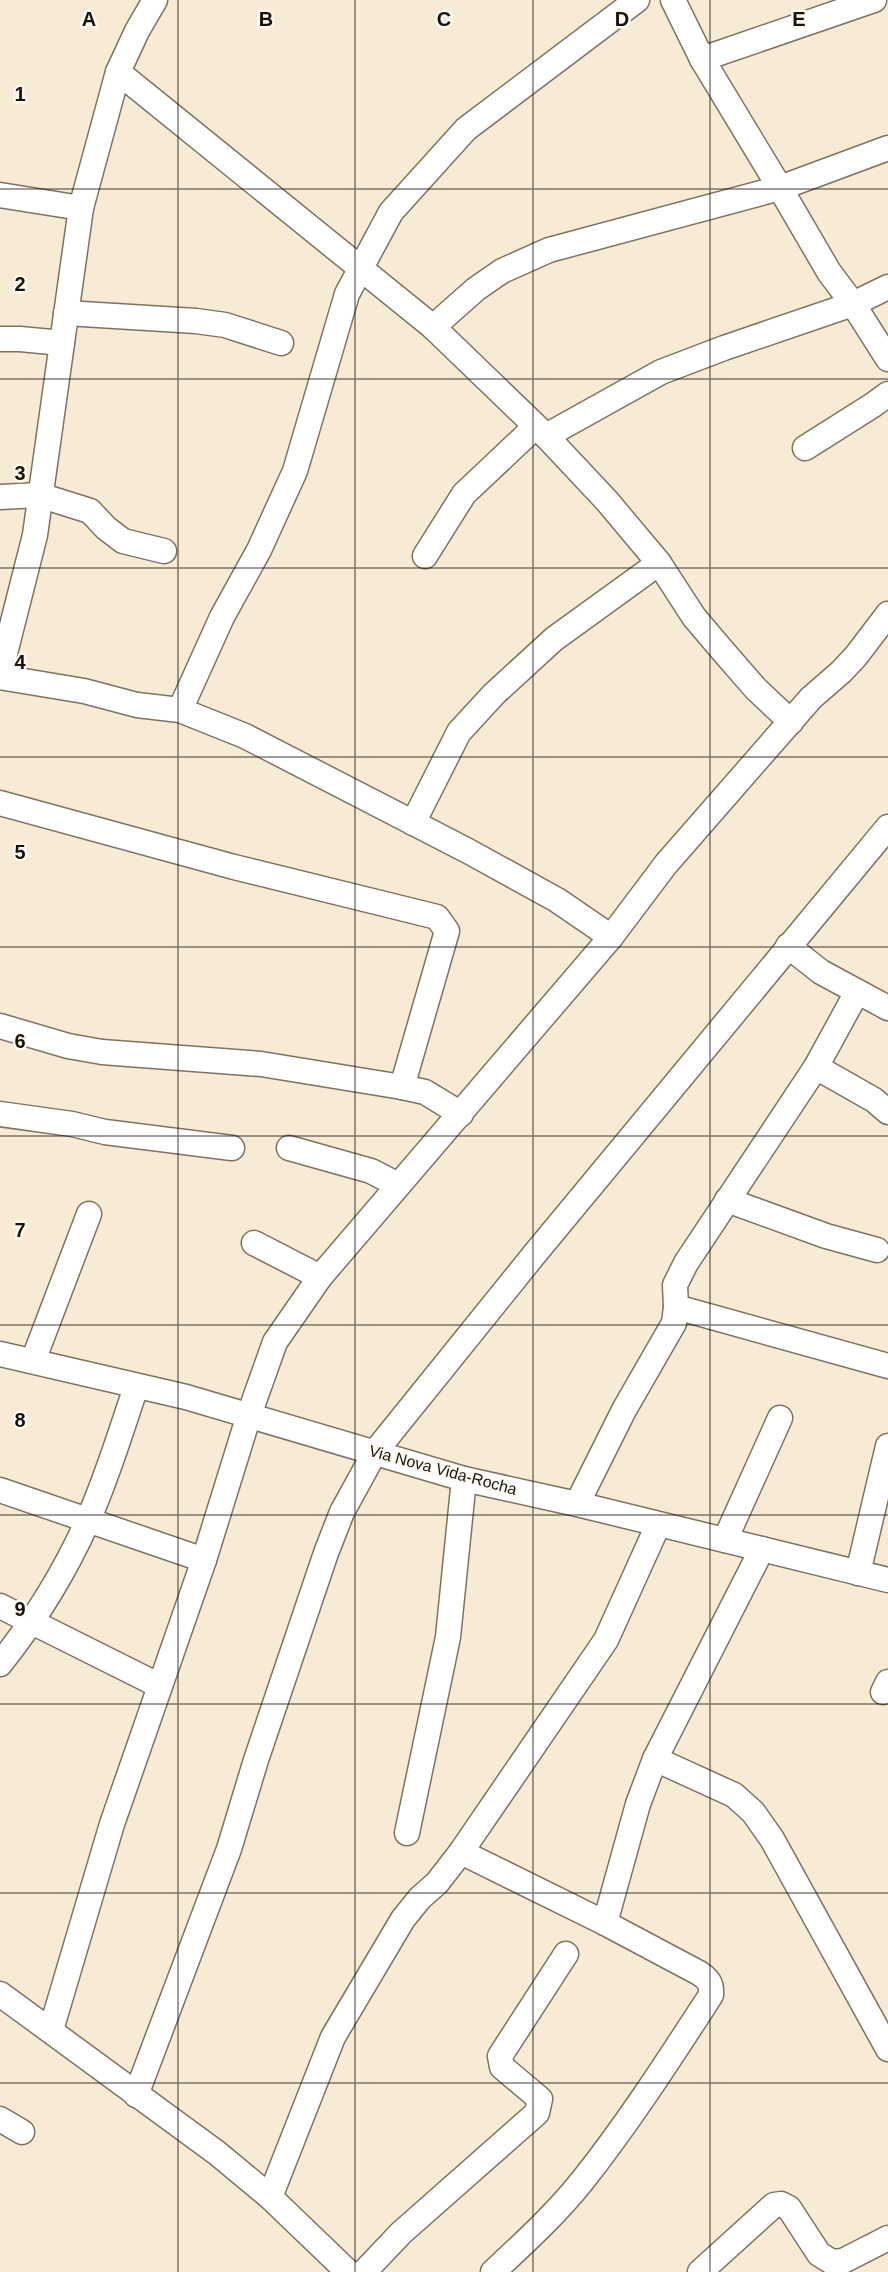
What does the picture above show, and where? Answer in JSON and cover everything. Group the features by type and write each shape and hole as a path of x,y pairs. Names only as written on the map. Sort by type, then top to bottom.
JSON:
{"street":[{"path":"154,0 118,72 81,208 35,535 0,675 84,691 137,705 180,710 244,736 557,900 611,937"},
{"path":"180,710 222,617 259,550 295,471 348,294 391,212 466,129 637,0"},
{"path":"673,0 702,59 829,273 853,304 888,359"},
{"path":"702,59 874,0"},
{"path":"118,72 214,147 273,199 433,327 541,432 607,501 659,562 694,617 756,689 791,722"},
{"path":"433,327 476,289 502,271 549,250 780,188 888,148"},
{"path":"0,195 81,208"},
{"path":"425,556 464,494 541,432 661,372 853,304 888,287"},
{"path":"66,313 196,321 225,325 281,343"},
{"path":"0,339 62,343"},
{"path":"805,448 888,394"},
{"path":"0,496 39,495 90,511 106,528 123,541 164,551"},
{"path":"413,823 459,732 473,717 554,639 659,562"},
{"path":"51,2030 112,1824 204,1560 249,1415 275,1342 320,1277 611,937 666,864 811,698 856,656 888,614"},
{"path":"0,803 234,867 437,917 447,930 402,1087"},
{"path":"136,2095 229,1849 311,1591 342,1512 375,1452 888,827"},
{"path":"788,946 821,972 888,1008"},
{"path":"577,1504 624,1410 674,1323 675,1285 686,1263 816,1067 857,992"},
{"path":"0,1026 68,1046 102,1052 261,1064 402,1087 425,1092 461,1114"},
{"path":"816,1067 874,1100 888,1112"},
{"path":"0,1113 72,1124 105,1132 232,1148"},
{"path":"289,1148 372,1171 398,1185"},
{"path":"727,1200 826,1236 877,1250"},
{"path":"33,1361 88,1214"},
{"path":"254,1244 320,1277"},
{"path":"676,1307 888,1366"},
{"name":"Via Nova Vida-Rocha","path":"0,1353 186,1397 464,1479 577,1504 888,1580"},
{"path":"0,1664 32,1623 63,1572 89,1520 136,1387"},
{"path":"725,1540 780,1418"},
{"path":"858,1574 888,1446"},
{"path":"407,1833 447,1637 464,1479"},
{"path":"0,1490 204,1560"},
{"path":"270,2197 333,2037 403,1919 420,1898 437,1883 461,1852 606,1640 658,1525"},
{"path":"605,1923 638,1804 655,1759 762,1550"},
{"path":"0,1606 160,1686"},
{"path":"655,1759 734,1795 753,1812 772,1839 888,2049"},
{"path":"461,1852 605,1923 708,1979 712,1987 711,1995 582,2182 537,2231 493,2272"},
{"path":"364,2272 400,2234 537,2112 540,2099 502,2067 500,2056 566,1954"},
{"path":"0,1994 217,2153 270,2197 348,2272"},
{"path":"0,2119 22,2132"},
{"path":"700,2272 774,2205 781,2204 789,2208 825,2266 832,2262 843,2261 888,2238"}]}
